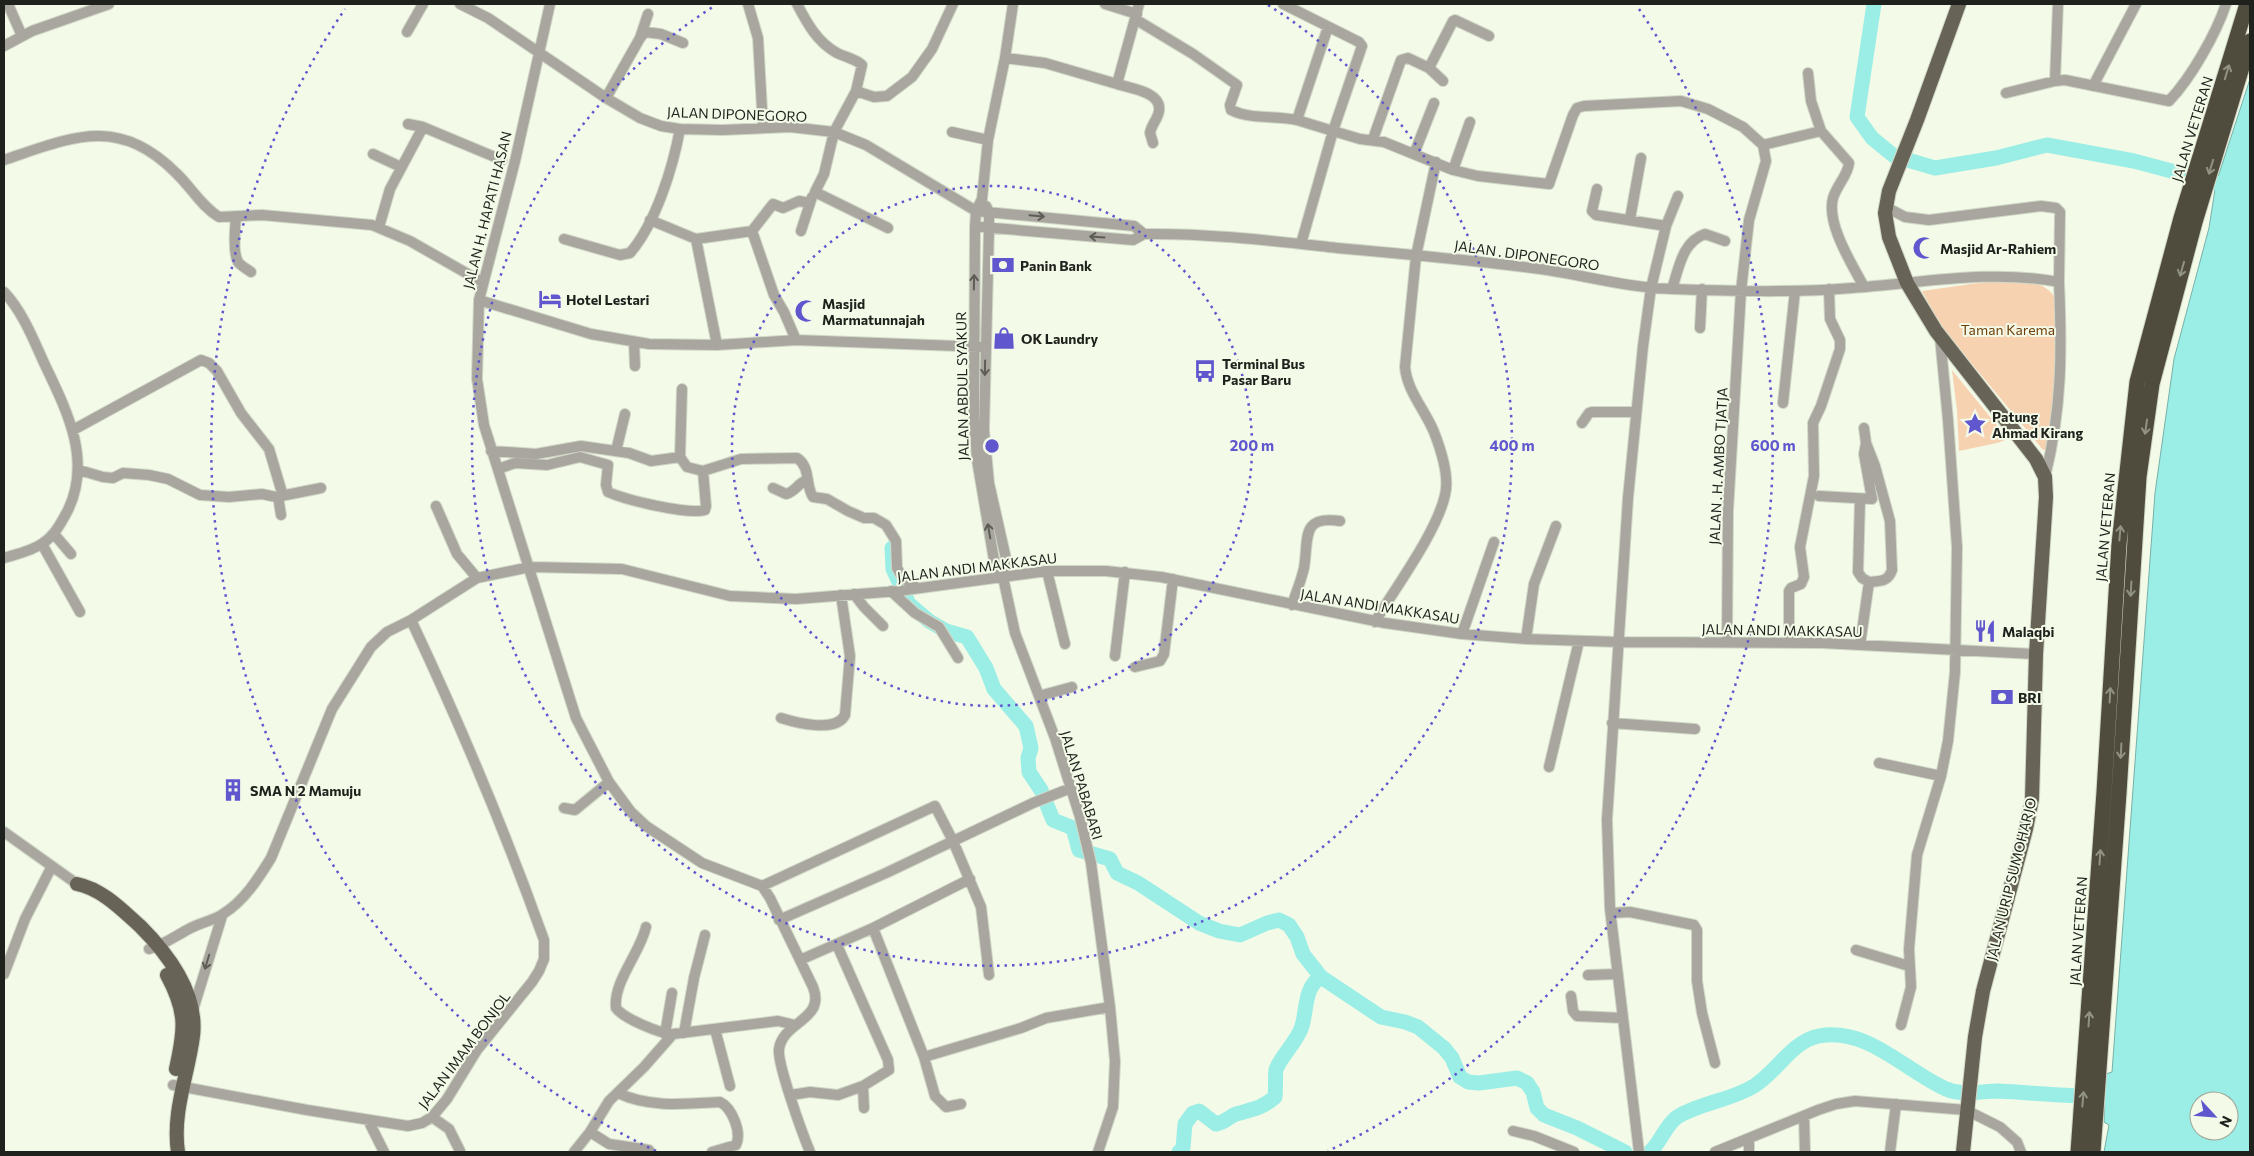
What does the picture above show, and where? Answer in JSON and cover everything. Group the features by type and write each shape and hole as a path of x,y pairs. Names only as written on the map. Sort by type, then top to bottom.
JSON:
{"highway":[{"name":"JALAN VETERAN","path":"2087,1130 2092,1070 2118,544 2137,382 2219,119 2247,4"},
{"name":"JALAN VETERAN","path":"2219,119 2250,40"},
{"path":"2078,1152 2087,1130"},
{"path":"2087,1130 2093,1152"}],"main road":[{"name":"JALAN URIP SUMOHARJO","path":"1959,4 1889,191 1886,207 1889,237 1907,283 1940,337 2036,459 2045,477 2046,498 2036,654 2032,799 1984,991 1970,1074 1963,1152"},
{"path":"77,884 94,890 116,905 153,948 185,990 193,1010 193,1036 178,1085 168,1109 168,1152"},
{"path":"153,948 182,1011 176,1128 178,1152"}],"street":[{"path":"8,4 22,36"},
{"path":"4,46 22,36 109,4"},
{"path":"407,32 423,4"},
{"name":"JALAN DIPONEGORO","path":"460,4 488,18 538,50 606,98 640,118 661,126 680,129 722,130 790,127 834,132 866,145 976,210 1134,226 1144,234"},
{"name":"JALAN H. HAPATI HASAN","path":"550,4 538,50 515,161 482,282 479,300 477,379 484,425 576,718 609,782 631,812 646,826 681,851 717,870 753,881 762,886"},
{"path":"748,4 758,38 763,127"},
{"path":"796,4 823,44 849,59 858,60 862,65 856,91 834,132 824,174 810,203 802,231"},
{"path":"856,91 874,97 887,96 912,77 932,49 953,4"},
{"name":"JALAN ABDUL SYAKUR","path":"1003,577 995,566 977,460 973,346 975,227 976,210 982,199 988,140 1005,58 1013,4"},
{"path":"1105,4 1137,12 1237,85 1230,105 1231,110 1252,118 1270,116 1297,120 1360,139 1373,139 1414,154 1434,166 1478,176 1549,184 1572,115 1577,108 1584,106 1681,101 1708,109 1743,127 1763,145 1821,131"},
{"path":"1284,4 1359,42 1362,46 1333,131 1301,244"},
{"path":"2055,81 2058,4"},
{"path":"2093,86 2136,4"},
{"path":"2006,93 2065,80 2169,101 2202,53 2223,5"},
{"path":"1117,84 1137,12"},
{"path":"640,38 648,14"},
{"path":"1428,68 1453,21 1456,20 1489,36"},
{"path":"1297,120 1328,27"},
{"path":"606,98 645,32 661,34 683,43"},
{"path":"1005,58 1045,63 1152,96 1159,103 1160,111 1150,133 1153,143"},
{"path":"1373,139 1400,62 1404,58 1408,58 1428,68 1443,81"},
{"path":"1808,73 1811,101 1821,131 1850,163 1834,195 1832,217 1864,287"},
{"path":"1414,154 1434,103"},
{"path":"1453,170 1470,122"},
{"path":"408,124 423,127 502,160"},
{"path":"380,227 390,189 423,127"},
{"path":"564,239 627,255 633,250 662,194 675,156 680,129"},
{"path":"952,132 988,140"},
{"path":"4,160 81,137 100,134 121,138 136,142 160,157 216,215 223,218 262,215 372,225 410,242 482,282"},
{"name":"JALAN . H. AMBO TJATJA","path":"1727,642 1728,511 1741,291 1749,220 1766,161 1763,145"},
{"path":"373,154 401,168"},
{"path":"1630,219 1641,158"},
{"path":"1375,622 1431,529 1440,511 1446,490 1445,468 1434,433 1406,376 1405,367 1416,256 1434,166"},
{"path":"1597,189 1592,208 1594,213 1666,226"},
{"path":"815,192 888,228"},
{"path":"1639,1152 1610,912 1607,820 1612,723 1636,412 1651,288 1666,226 1678,196"},
{"name":"JALAN ABDUL SYAKUR","path":"982,199 989,212 984,430 990,483 1007,563 1003,577"},
{"path":"650,220 696,239 752,231 774,204 784,208 799,201 810,203"},
{"path":"1886,207 1905,217 1929,220 2041,206 2056,208 2060,212 2060,389 2053,444 2045,477"},
{"path":"236,217 237,258 241,265 251,272"},
{"path":"975,227 1133,240 1144,234"},
{"path":"752,231 774,295 796,340"},
{"name":"JALAN . DIPONEGORO","path":"1144,234 1168,233 1301,244 1541,269 1651,288 1795,291 2007,276 2059,282"},
{"path":"1672,289 1681,260 1691,241 1705,234 1725,241"},
{"path":"696,239 717,345"},
{"path":"1700,328 1702,289"},
{"path":"1789,643 1789,591 1801,584 1804,577 1800,547 1814,476 1812,423 1821,406 1840,349 1840,340 1830,319 1830,289"},
{"path":"1783,403 1795,291"},
{"path":"4,292 8,306 37,348 73,430 79,470 71,503 54,534 42,544 4,558"},
{"path":"479,300 591,334 649,344 717,345 796,340 985,347"},
{"path":"1901,1025 1910,993 1909,966 1917,855 1941,776 1948,741 1956,650 1957,547 1940,337"},
{"path":"634,342 635,366"},
{"path":"73,430 201,360 209,363 217,371 241,413 269,449 281,496 281,515"},
{"path":"682,389 680,457 687,467 703,471 741,459 797,458 804,465 804,482 816,499 827,499 848,511 864,518 874,518 886,525 896,541 897,568 913,589"},
{"path":"1582,423 1588,413 1592,412 1636,412"},
{"path":"625,414 610,456 606,486 608,492 668,509 705,510 703,471"},
{"path":"1860,499 1858,572 1862,578 1869,582 1884,581 1889,577 1892,570 1890,521 1878,497 1864,454 1866,442 1864,428"},
{"path":"494,460 581,446 610,456"},
{"path":"494,460 547,465 580,457 629,453 651,461 680,457"},
{"path":"79,470 114,478 122,473 149,475 168,479 200,495 229,497 262,494 281,496 321,488"},
{"path":"773,488 786,494 792,493 804,482"},
{"path":"1819,496 1860,499 1878,497"},
{"path":"436,506 456,554 477,578"},
{"path":"1292,606 1303,571 1309,530 1318,520 1340,521"},
{"path":"1526,639 1534,584 1556,526"},
{"path":"54,534 70,554"},
{"path":"1462,634 1494,542"},
{"path":"42,544 80,612"},
{"name":"JALAN ANDI MAKKASAU","path":"222,916 247,893 271,858 332,709 372,646 388,632 411,620 477,578 530,568 622,569 730,596 796,598 895,591 1046,571 1125,572 1173,579 1292,606 1375,622 1462,634 1526,639 1618,642 1860,645 2036,654"},
{"path":"1046,571 1065,644"},
{"path":"1115,656 1125,572"},
{"name":"JALAN PABABARI","path":"1003,577 1015,633 1071,788 1091,863 1110,1007 1114,1061 1113,1106 1098,1152"},
{"path":"1135,667 1160,661 1164,654 1173,579"},
{"path":"1860,645 1869,582"},
{"path":"895,591 915,613 939,628 958,658"},
{"path":"854,594 883,626"},
{"path":"780,718 797,723 836,725 845,716 850,656 841,595"},
{"name":"JALAN IMAM BONJOL","path":"178,1085 307,1110 415,1126 432,1117 447,1099 477,1050 539,971 545,950 544,940 516,861 443,688 411,620"},
{"path":"1549,767 1579,640"},
{"path":"1038,696 1072,687"},
{"path":"1612,723 1695,729"},
{"path":"1879,763 1941,776"},
{"path":"564,808 575,810 609,782"},
{"path":"780,920 1044,798 1071,788"},
{"path":"810,1152 780,1066 779,1048 781,1042 796,1025 810,1013 816,1003 815,992 770,898 762,886 932,806 937,808 953,841 983,913 989,975"},
{"path":"4,832 77,884"},
{"path":"4,974 25,919 52,866"},
{"path":"800,960 873,928 970,879"},
{"path":"1610,912 1630,912 1694,925 1697,930 1697,981 1702,1013 1715,1063"},
{"path":"153,948 192,928 222,916"},
{"path":"193,1010 222,916"},
{"path":"646,927 644,938 617,990 616,1008 628,1017 669,1034 778,1021 796,1025"},
{"path":"873,928 924,1057 932,1079 932,1087 939,1102 949,1108 961,1104"},
{"path":"684,1033 694,978 705,935"},
{"path":"791,1095 810,1092 838,1095 863,1086 887,1073 889,1066 837,945"},
{"path":"1856,950 1909,966"},
{"path":"1588,975 1618,974"},
{"path":"574,1152 590,1132 604,1108 644,1067 669,1034 672,993"},
{"path":"1571,996 1573,1011 1577,1016 1623,1018"},
{"path":"924,1057 1046,1018 1110,1007"},
{"path":"715,1029 730,1086"},
{"path":"863,1086 864,1108"},
{"path":"618,1093 632,1100 647,1104 720,1102 727,1105 731,1111 738,1140 736,1145 712,1152"},
{"path":"1715,1152 1836,1104 1855,1101 1896,1104 1967,1104 2000,1127 2017,1142 2021,1152"},
{"path":"1890,1152 1896,1104"},
{"path":"1804,1116 1805,1152"},
{"path":"432,1117 449,1130 460,1151"},
{"path":"368,1120 384,1152"},
{"path":"1513,1131 1545,1140 1574,1152"},
{"path":"590,1132 609,1144 649,1150"},
{"path":"1749,1138 1749,1152"},
{"path":"1545,1140 1545,1152"}],"green space":[{"name":"Taman Karema","path":"1999,280 2028,282 2042,286 2053,295 2057,307 2059,324 2058,369 2049,449 2043,450 1940,325 1922,291"},
{"path":"1952,370 2008,439 1959,451 1957,410"}],"water":[{"path":"2250,79 2250,1152 2104,1152 2109,1125 2104,1122 2106,1074 2112,1072 2155,493 2174,359 2209,228 2216,183"}],"waterway":[{"path":"1874,4 1857,117 1872,138 1894,156 1935,168 1996,158 2047,145 2134,161 2216,183"},
{"path":"892,548 893,569 909,604 929,621 946,631 967,637 986,668 994,689 1026,726 1031,748 1028,758 1029,772 1041,790 1053,820 1073,828 1079,850 1110,859 1117,873 1138,883 1199,923 1219,931 1240,935 1267,923 1279,920 1289,925 1297,937 1303,954 1321,977 1381,1017 1418,1027 1444,1048 1452,1058 1460,1077 1468,1082 1479,1083 1517,1078 1527,1083 1533,1092 1537,1108 1544,1115 1577,1128 1625,1152"},
{"path":"1179,1152 1183,1148 1185,1124 1193,1113 1199,1111 1216,1124 1236,1114 1261,1106 1275,1097 1276,1070 1300,1032 1309,993 1316,981 1321,977"},
{"path":"1650,1152 1677,1117 1754,1086 1793,1050 1809,1039 1819,1036 1837,1035 1854,1038 1870,1044 1931,1081 1952,1091 1965,1093 1999,1091 2105,1097"}],"place":[{"name":"Masjid Ar-Rahiem","path":"1924,248"},
{"name":"Panin Bank","path":"1003,265"},
{"name":"Hotel Lestari","path":"550,299"},
{"name":"Masjid Marmatunnajah","path":"806,311"},
{"name":"OK Laundry","path":"1004,338"},
{"name":"Terminal Bus Pasar Baru","path":"1205,371"},
{"name":"Patung Ahmad Kirang","path":"1975,424"},
{"name":"Malaqbi","path":"1985,631"},
{"name":"BRI","path":"2002,697"},
{"name":"SMA N 2 Mamuju","path":"233,790"}]}
